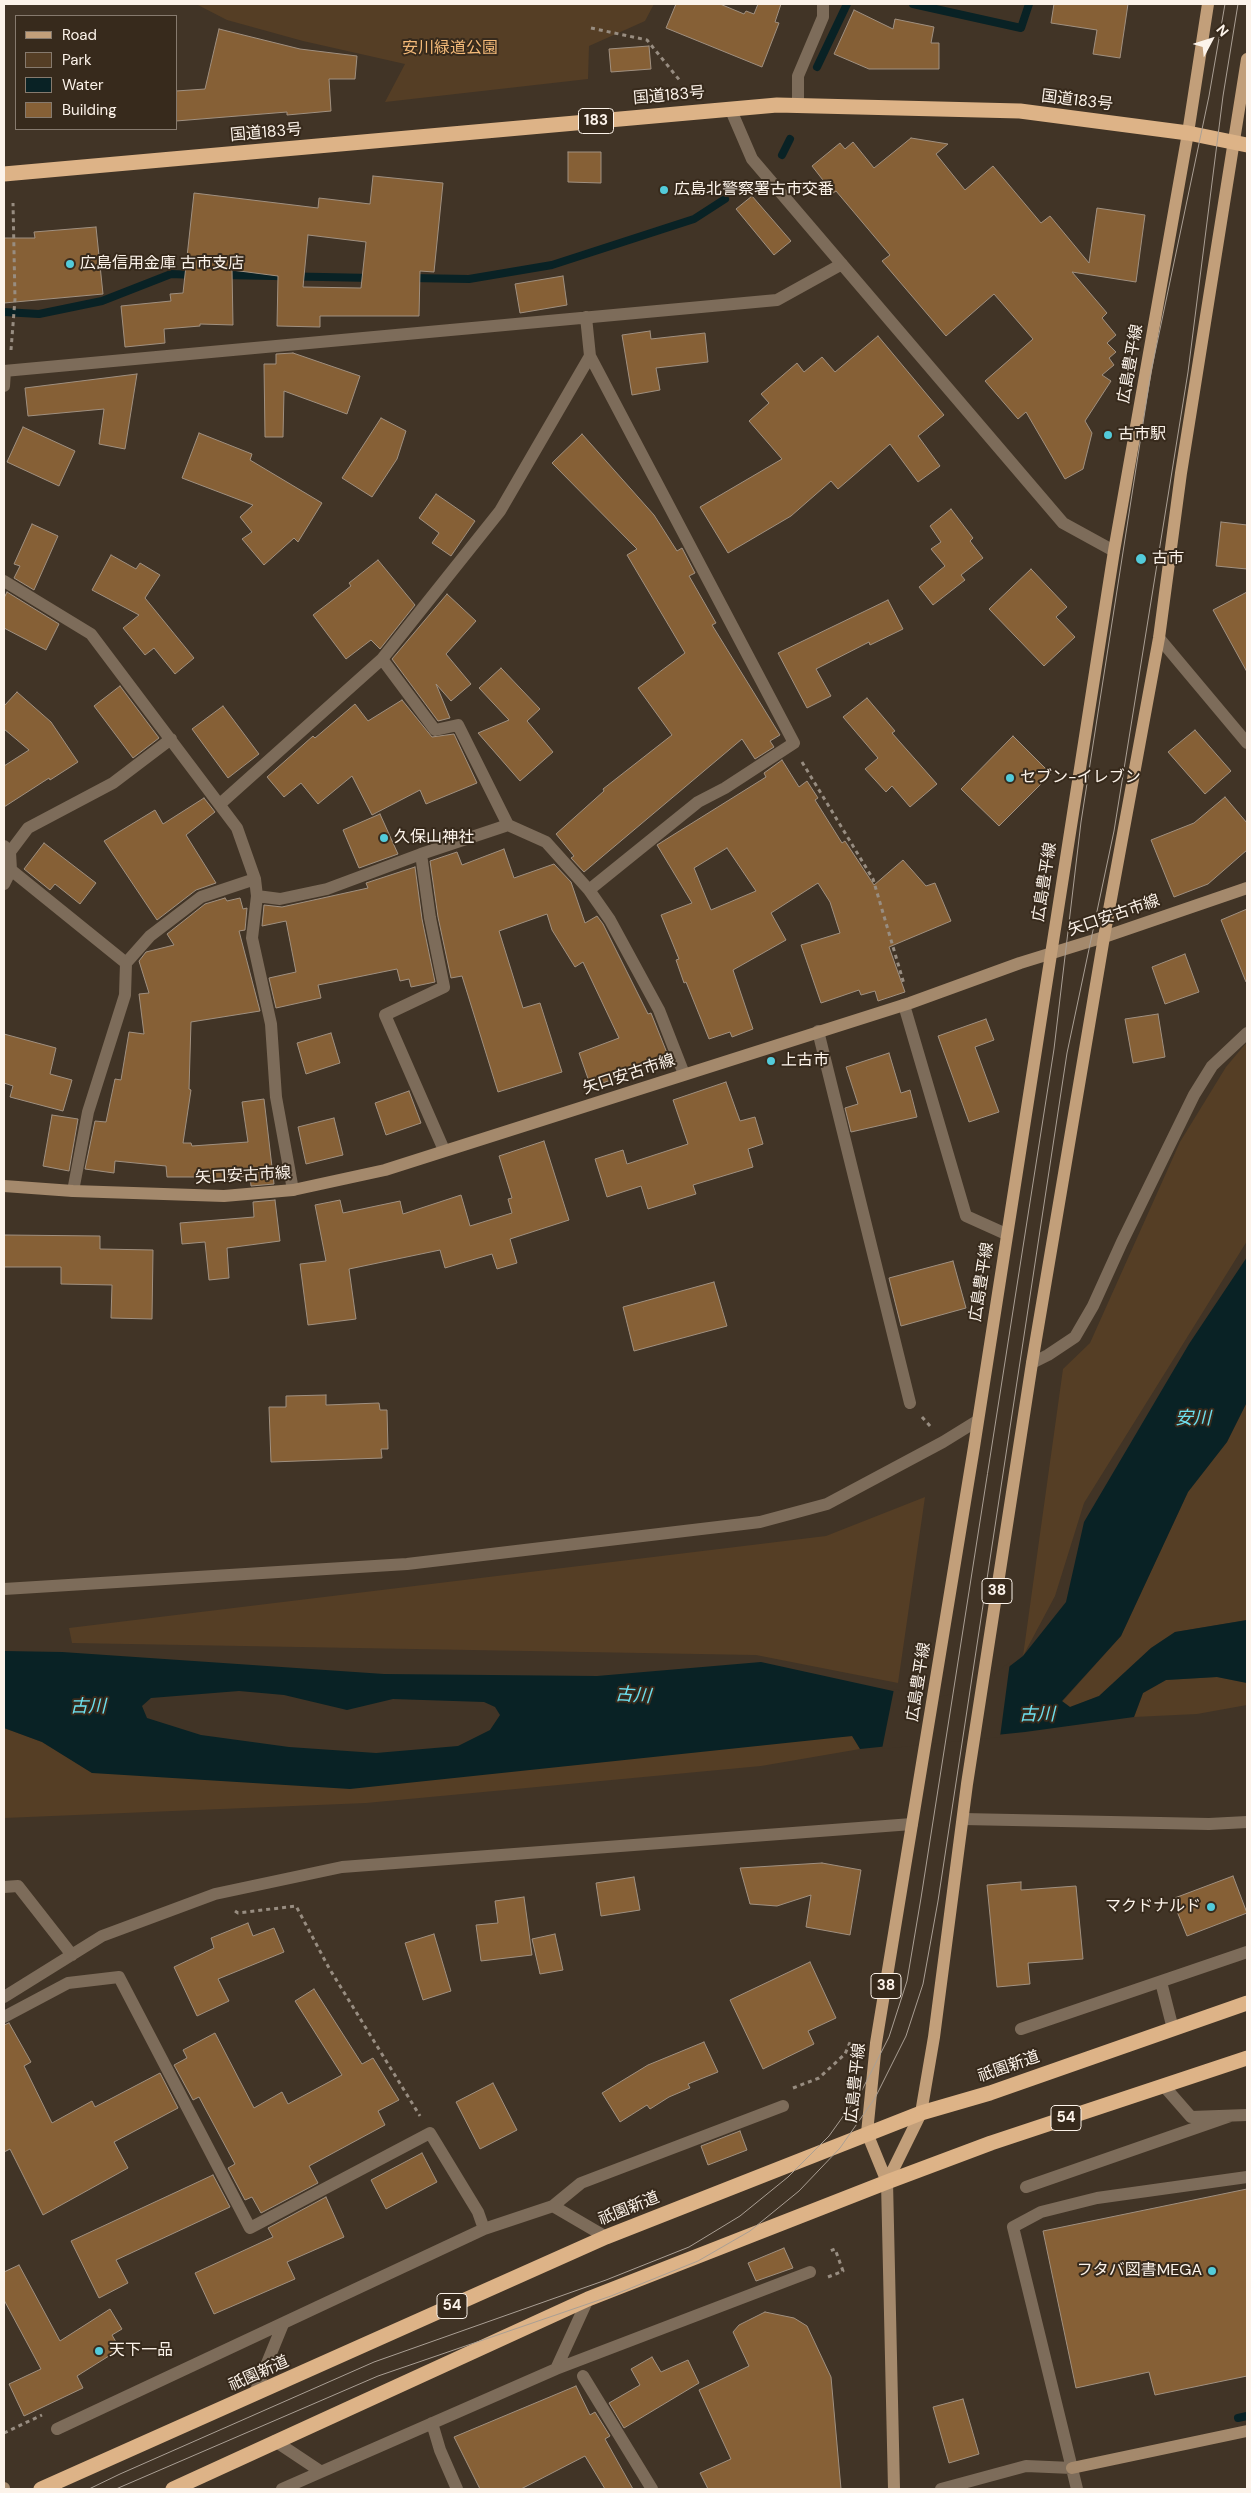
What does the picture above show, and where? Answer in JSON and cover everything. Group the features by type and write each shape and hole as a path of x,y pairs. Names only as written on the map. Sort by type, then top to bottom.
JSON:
{"highway":[{"name":"国道183号","path":"4,174 730,108 798,104 1020,111 1188,133 1240,144"},
{"name":"祇園新道","path":"41,2489 606,2237 921,2113 990,2092 1247,2003"},
{"name":"54","path":"173,2489 588,2299 991,2143 1247,2058"}],"main road":[{"name":"広島豊平線","path":"887,2182 867,2133 876,2043 974,1446 1114,551 1188,133 1208,4"},
{"name":"38","path":"887,2182 921,2113 967,1784 1032,1363 1104,937 1159,638 1181,473 1240,144 1247,58"},
{"name":"矢口安古市線","path":"4,1186 73,1191 224,1196 294,1190 385,1170 907,1004 1247,888"},
{"path":"887,2182 894,2489"},
{"path":"1072,2468 1247,2431"}],"street":[{"path":"798,104 798,76 823,17 823,4"},
{"path":"730,108 752,159 1063,523 1114,551"},
{"path":"4,386 6,371 777,300 842,264"},
{"path":"586,317 590,356 794,743 725,788 698,802 588,890"},
{"path":"220,804 382,659 500,512 590,356"},
{"path":"4,577 91,634 220,804 236,828 255,879 257,896 252,938 271,1024 276,1097 294,1190"},
{"path":"1159,638 1247,743"},
{"path":"382,659 435,730 458,725 508,825 546,842 588,890 610,920 659,1010 684,1074"},
{"path":"4,884 11,870 7,849 28,828 112,783 171,740"},
{"path":"257,896 280,899 327,889 421,854 508,825"},
{"path":"421,854 430,918 444,987 385,1015 444,1150"},
{"path":"11,870 126,963"},
{"path":"73,1191 88,1112 125,995 126,963 150,936 201,897 255,879"},
{"path":"907,1004 966,1216 1006,1234"},
{"path":"818,1031 910,1403"},
{"path":"1032,1363 1048,1356 1076,1337 1093,1306 1194,1095 1212,1066 1247,1033"},
{"path":"4,1588 407,1564 760,1522 827,1504 943,1442 977,1421"},
{"path":"963,1819 1209,1824 1247,1822"},
{"path":"4,1997 102,1936 215,1894 342,1867 887,1824 912,1824"},
{"path":"4,1887 18,1886 72,1955"},
{"path":"1021,2029 1247,1952"},
{"path":"4,2017 68,1983 119,1977 250,2228 430,2133 478,2212 484,2229"},
{"path":"1161,1982 1173,2029"},
{"path":"1163,2086 1191,2117 1247,2115"},
{"path":"57,2429 484,2229 553,2206 581,2184 783,2106"},
{"path":"1026,2187 1230,2116"},
{"path":"1077,2489 1014,2227 1042,2212 1097,2198 1247,2177"},
{"path":"553,2206 606,2237"},
{"path":"282,2489 556,2369 810,2272"},
{"path":"556,2369 588,2299"},
{"path":"254,2395 283,2324"},
{"path":"583,2376 652,2489"},
{"path":"432,2423 440,2450 457,2489"},
{"path":"275,2441 320,2471"},
{"path":"941,2489 1026,2466 1072,2468"}],"path":[{"path":"591,28 647,40 681,82"},
{"path":"6,371 14,322 15,299 13,203"},
{"path":"794,743 796,752 873,879 907,1004"},
{"path":"910,1403 943,1442"},
{"path":"215,1894 238,1913 296,1906 329,1968 430,2133"},
{"path":"830,2251 835,2249 843,2271"}],"green space":[{"name":"安川緑道公園","path":"196,4 654,4 645,21 589,46 588,79 385,102 405,64 303,41 227,20"},
{"path":"1247,1042 1247,1241 1084,1503 1055,1596 1023,1656 1063,1369 1090,1343 1180,1142 1226,1067"},
{"path":"1247,1402 1247,1620 1175,1632 1151,1648 1099,1696 1070,1707 1062,1702 1121,1636 1188,1492 1227,1442"},
{"path":"925,1497 898,1683 756,1655 72,1643 69,1628 826,1536"},
{"path":"1217,1677 1247,1683 1247,1705 1197,1714 1134,1717 1143,1693 1166,1680"},
{"path":"4,1728 42,1742 92,1773 853,1736 860,1749 761,1766 366,1803 4,1818"}],"water":[{"name":"古川","path":"1247,1257 1247,1402 1227,1442 1188,1492 1121,1636 1062,1701 1070,1707 1099,1696 1151,1648 1175,1632 1247,1620 1247,1683 1217,1677 1166,1680 1143,1693 1134,1717 1025,1732 860,1749 852,1736 350,1789 92,1773 42,1742 4,1728 4,1651 62,1652 384,1674 597,1676 761,1662 934,1700 976,1692 1023,1656 1066,1602 1084,1522 1189,1344","holes":["239,1691 284,1695 347,1710 393,1699 484,1702 495,1707 500,1715 490,1730 458,1746 376,1753 289,1747 201,1735 147,1718 142,1706 151,1698"]}],"pier":[{"path":"1010,1662 1000,1737 882,1749 894,1689 934,1698 975,1689"}],"building":[{"path":"676,4 720,4 744,14 746,11 754,14 758,4 781,4 775,22 779,23 762,67 666,28"},
{"path":"1054,4 1128,4 1120,58 1093,54 1097,30 1051,23"},
{"path":"854,10 893,29 895,19 934,27 931,43 939,43 939,69 869,69 834,54"},
{"path":"219,29 300,49 357,56 355,79 329,79 331,111 287,115 287,112 178,121 178,91 205,89"},
{"path":"649,46 651,69 611,72 609,49"},
{"path":"911,138 948,144 936,154 965,190 993,166 1041,223 1050,216 1089,263 1097,208 1145,215 1136,282 1072,272 1107,313 1102,318 1116,335 1107,343 1116,352 1109,358 1114,365 1102,375 1111,381 1085,421 1092,433 1083,469 1065,479 1026,412 1018,419 985,381 1033,339 994,294 946,336 882,261 890,255 836,191 833,193 812,166 840,143 845,149 853,142 874,168"},
{"path":"568,152 601,152 601,183 568,182"},
{"path":"373,176 443,183 434,272 420,271 419,316 320,316 320,327 277,326 278,276 232,270 233,325 200,324 200,326 164,329 165,343 125,347 121,306 171,301 170,294 183,293 194,193 318,208 319,198 370,204","holes":["308,235 366,242 361,288 303,287"]},
{"path":"752,196 791,241 774,255 736,209"},
{"path":"96,227 103,294 4,303 4,238 35,238 34,232"},
{"path":"563,276 567,305 520,313 515,284"},
{"path":"650,331 651,339 705,333 708,362 656,368 660,390 632,395 622,335"},
{"path":"878,336 944,415 918,436 940,466 918,482 890,444 838,489 831,481 791,516 728,553 700,507 782,459 749,421 769,403 761,394 797,363 804,372 822,357 835,372"},
{"path":"293,353 360,376 347,414 284,391 283,437 265,437 264,364 276,364 276,354"},
{"path":"137,374 125,449 99,444 104,409 28,416 25,388"},
{"path":"381,418 406,431 397,459 372,497 342,478"},
{"path":"23,427 75,451 59,486 7,462"},
{"path":"199,433 252,454 250,460 322,503 298,542 294,538 264,565 242,539 252,532 240,517 253,505 182,478"},
{"path":"582,434 654,515 677,551 682,548 695,573 689,576 716,623 712,625 780,735 770,741 774,747 755,759 742,739 584,872 571,858 574,856 556,834 604,791 603,789 672,735 638,688 685,653 627,555 637,549 552,463"},
{"path":"436,494 475,521 451,556 432,543 439,533 419,518"},
{"path":"951,509 973,538 970,541 983,558 961,575 965,580 933,605 919,587 945,566 931,549 941,542 930,526"},
{"path":"1221,522 1247,525 1247,569 1216,566"},
{"path":"32,524 58,536 34,590 14,578 20,566 14,564"},
{"path":"111,555 136,569 140,563 160,575 145,598 194,658 175,674 154,648 145,655 123,628 139,615 92,590"},
{"path":"378,560 415,605 380,649 371,640 346,659 313,615 351,586 349,583"},
{"path":"1031,569 1067,607 1056,617 1075,637 1044,666 989,609"},
{"path":"7,592 59,624 46,650 4,628 4,598"},
{"path":"1247,592 1247,672 1213,610"},
{"path":"447,594 476,621 446,654 471,684 451,701 436,684 450,718 438,721 392,659"},
{"path":"888,600 903,629 870,645 869,642 816,669 831,696 807,708 778,653"},
{"path":"501,668 540,709 527,721 553,752 520,781 478,733 509,720 479,688"},
{"path":"120,686 159,738 133,758 94,706"},
{"path":"17,692 51,722 78,762 4,807 4,766 29,750 4,729 4,706"},
{"path":"867,698 895,731 892,733 937,784 910,807 892,786 886,792 865,769 878,758 843,717"},
{"path":"402,700 432,737 454,734 477,783 426,804 420,790 372,815 352,776 318,804 301,783 284,797 267,777 313,736 315,738 355,704 368,721"},
{"path":"223,706 259,754 228,778 192,729"},
{"path":"1195,730 1231,771 1205,794 1168,752"},
{"path":"1013,736 1051,774 999,826 961,789"},
{"path":"782,760 799,787 807,781 818,798 815,800 842,843 845,841 874,885 903,860 926,886 935,883 951,921 889,947 905,992 878,1001 875,991 861,995 859,990 821,1003 801,945 840,933 830,902 818,883 771,913 786,940 733,970 753,1029 732,1037 730,1032 709,1039 686,982 684,983 676,960 679,959 661,915 692,903 657,845 766,777 764,773","holes":["727,848 756,891 711,910 694,868"]},
{"path":"1225,797 1247,823 1247,850 1208,884 1174,897 1151,840 1194,823"},
{"path":"204,798 215,812 186,835 216,883 196,890 157,920 104,841 155,810 163,824"},
{"path":"380,814 398,854 359,868 343,830"},
{"path":"44,843 96,883 80,904 55,884 50,890 24,869"},
{"path":"504,849 514,878 554,864 571,882 585,923 597,916 603,924 648,1014 651,1013 667,1053 630,1070 631,1073 591,1087 579,1053 619,1038 583,962 575,967 552,930 547,914 499,931 523,1008 540,1003 562,1072 498,1092 462,976 451,978 438,917 430,861 457,852 462,865"},
{"path":"415,867 422,919 435,982 411,987 409,979 400,981 397,969 318,985 321,998 276,1008 269,978 296,972 286,921 262,926 264,905 282,907 368,888 366,883"},
{"path":"225,898 227,901 240,898 243,909 247,908 245,930 239,931 260,1011 191,1022 189,1089 191,1090 183,1143 191,1143 192,1146 248,1142 242,1102 264,1099 274,1184 251,1186 250,1176 209,1179 209,1177 167,1177 166,1166 115,1161 114,1173 85,1169 95,1121 106,1122 115,1079 121,1080 129,1032 144,1034 139,994 149,993 139,961 146,952 174,945 167,934 205,904"},
{"path":"1247,909 1247,982 1246,982 1221,920"},
{"path":"1185,954 1199,992 1165,1004 1152,967"},
{"path":"1158,1014 1165,1057 1133,1063 1125,1019"},
{"path":"986,1019 994,1040 975,1047 999,1112 969,1122 938,1036"},
{"path":"331,1033 340,1063 306,1074 297,1043"},
{"path":"4,1034 56,1048 50,1074 72,1080 63,1111 10,1097 13,1086 4,1083"},
{"path":"889,1053 901,1093 910,1090 917,1117 851,1132 845,1108 858,1104 846,1067"},
{"path":"726,1082 740,1121 755,1117 763,1144 748,1149 753,1167 693,1185 696,1194 648,1209 641,1186 607,1197 595,1159 623,1150 627,1164 688,1144 673,1100"},
{"path":"409,1091 421,1123 386,1135 375,1103"},
{"path":"52,1115 78,1119 69,1171 43,1166"},
{"path":"334,1118 343,1155 306,1164 298,1127"},
{"path":"544,1141 569,1220 510,1239 517,1263 497,1269 492,1254 445,1268 440,1250 349,1269 356,1319 308,1325 300,1264 326,1261 315,1205 340,1200 343,1213 400,1201 403,1214 461,1195 470,1226 512,1213 508,1199 512,1198 499,1156"},
{"path":"275,1200 280,1241 227,1248 229,1278 209,1280 205,1242 182,1244 180,1223 254,1217 253,1202"},
{"path":"4,1235 100,1236 100,1249 153,1250 152,1319 111,1318 112,1285 61,1284 61,1267 4,1267"},
{"path":"953,1261 966,1308 901,1326 889,1278"},
{"path":"714,1282 727,1326 634,1351 623,1307"},
{"path":"326,1395 326,1405 379,1403 380,1410 387,1410 388,1449 381,1449 382,1458 271,1462 269,1407 286,1407 286,1396"},
{"path":"822,1863 861,1870 850,1935 806,1927 811,1895 777,1906 750,1904 740,1868"},
{"path":"1233,1876 1247,1913 1187,1936 1172,1899"},
{"path":"634,1877 640,1910 601,1916 596,1883"},
{"path":"1021,1882 1021,1890 1076,1886 1083,1959 1028,1963 1030,1984 997,1987 987,1885"},
{"path":"524,1897 532,1955 481,1961 476,1925 498,1923 495,1901"},
{"path":"248,1923 253,1936 274,1928 284,1952 218,1979 229,2001 197,2016 174,1967 214,1948 211,1938"},
{"path":"434,1934 451,1991 423,2000 405,1943"},
{"path":"555,1934 563,1970 540,1974 532,1939"},
{"path":"810,1962 836,2018 808,2031 814,2044 763,2069 730,2000"},
{"path":"314,1989 362,2064 373,2058 399,2100 378,2111 385,2125 309,2166 318,2183 261,2213 252,2197 245,2200 228,2168 235,2164 199,2097 193,2100 174,2065 187,2058 183,2050 215,2033 254,2108 282,2092 288,2104 342,2075 295,2001"},
{"path":"9,2023 31,2062 24,2066 52,2123 92,2101 95,2107 160,2073 178,2108 114,2142 128,2168 43,2215 10,2149 4,2152 4,2025"},
{"path":"704,2042 718,2072 688,2084 690,2088 669,2097 650,2109 647,2105 620,2122 602,2093 648,2065"},
{"path":"493,2083 517,2130 480,2149 456,2102"},
{"path":"740,2131 747,2150 708,2165 701,2146"},
{"path":"422,2153 437,2182 386,2209 371,2180"},
{"path":"213,2175 230,2207 116,2260 128,2283 99,2298 71,2241"},
{"path":"1247,2189 1247,2376 1155,2395 1149,2372 1076,2388 1043,2231"},
{"path":"326,2197 344,2237 287,2262 295,2279 214,2314 195,2273 273,2237 268,2228"},
{"path":"784,2248 793,2268 756,2281 748,2263"},
{"path":"19,2265 60,2341 110,2309 122,2329 112,2335 120,2349 77,2376 83,2388 24,2416 9,2384 41,2369 4,2300 4,2272"},
{"path":"765,2312 794,2318 807,2326 831,2377 841,2489 708,2489 700,2473 731,2459 699,2390 749,2366 733,2332 739,2325"},
{"path":"652,2357 661,2372 688,2360 699,2383 624,2428 609,2403 640,2385 631,2369"},
{"path":"576,2386 590,2415 595,2412 610,2436 605,2439 633,2489 605,2489 585,2456 521,2489 480,2489 454,2437"},
{"path":"963,2399 979,2454 949,2463 933,2407"}],"waterway":[{"path":"817,67 847,4"},
{"path":"913,4 1021,28 1029,4"},
{"path":"782,155 790,139"},
{"path":"411,278 469,279 552,265 694,219 725,199"},
{"path":"4,312 39,314 102,301 171,274 195,275"},
{"path":"224,275 372,278"},
{"path":"1238,2418 1247,2416"}],"tram line":[{"path":"89,2489 374,2362 606,2280 689,2247 740,2216 788,2177 829,2136 862,2090 889,2037 907,1981 921,1898 1054,1049 1081,822 1151,372 1209,96 1225,4"},
{"path":"116,2489 378,2376 611,2296 698,2261 750,2231 799,2191 840,2148 875,2098 906,2036 923,1984 938,1901 1067,1053 1114,831 1188,372 1223,96 1238,4"}],"place":[{"name":"広島北警察署古市交番","path":"664,190"},
{"name":"広島信用金庫 古市支店","path":"70,264"},
{"name":"古市駅","path":"1108,435"},
{"name":"古市","path":"1141,559"},
{"name":"セブン-イレブン","path":"1010,778"},
{"name":"久保山神社","path":"384,838"},
{"name":"上古市","path":"771,1061"},
{"name":"マクドナルド","path":"1211,1907"},
{"name":"フタバ図書MEGA","path":"1212,2271"},
{"name":"天下一品","path":"99,2351"}],"water label":[{"name":"安川","path":"1193,1419"}]}
